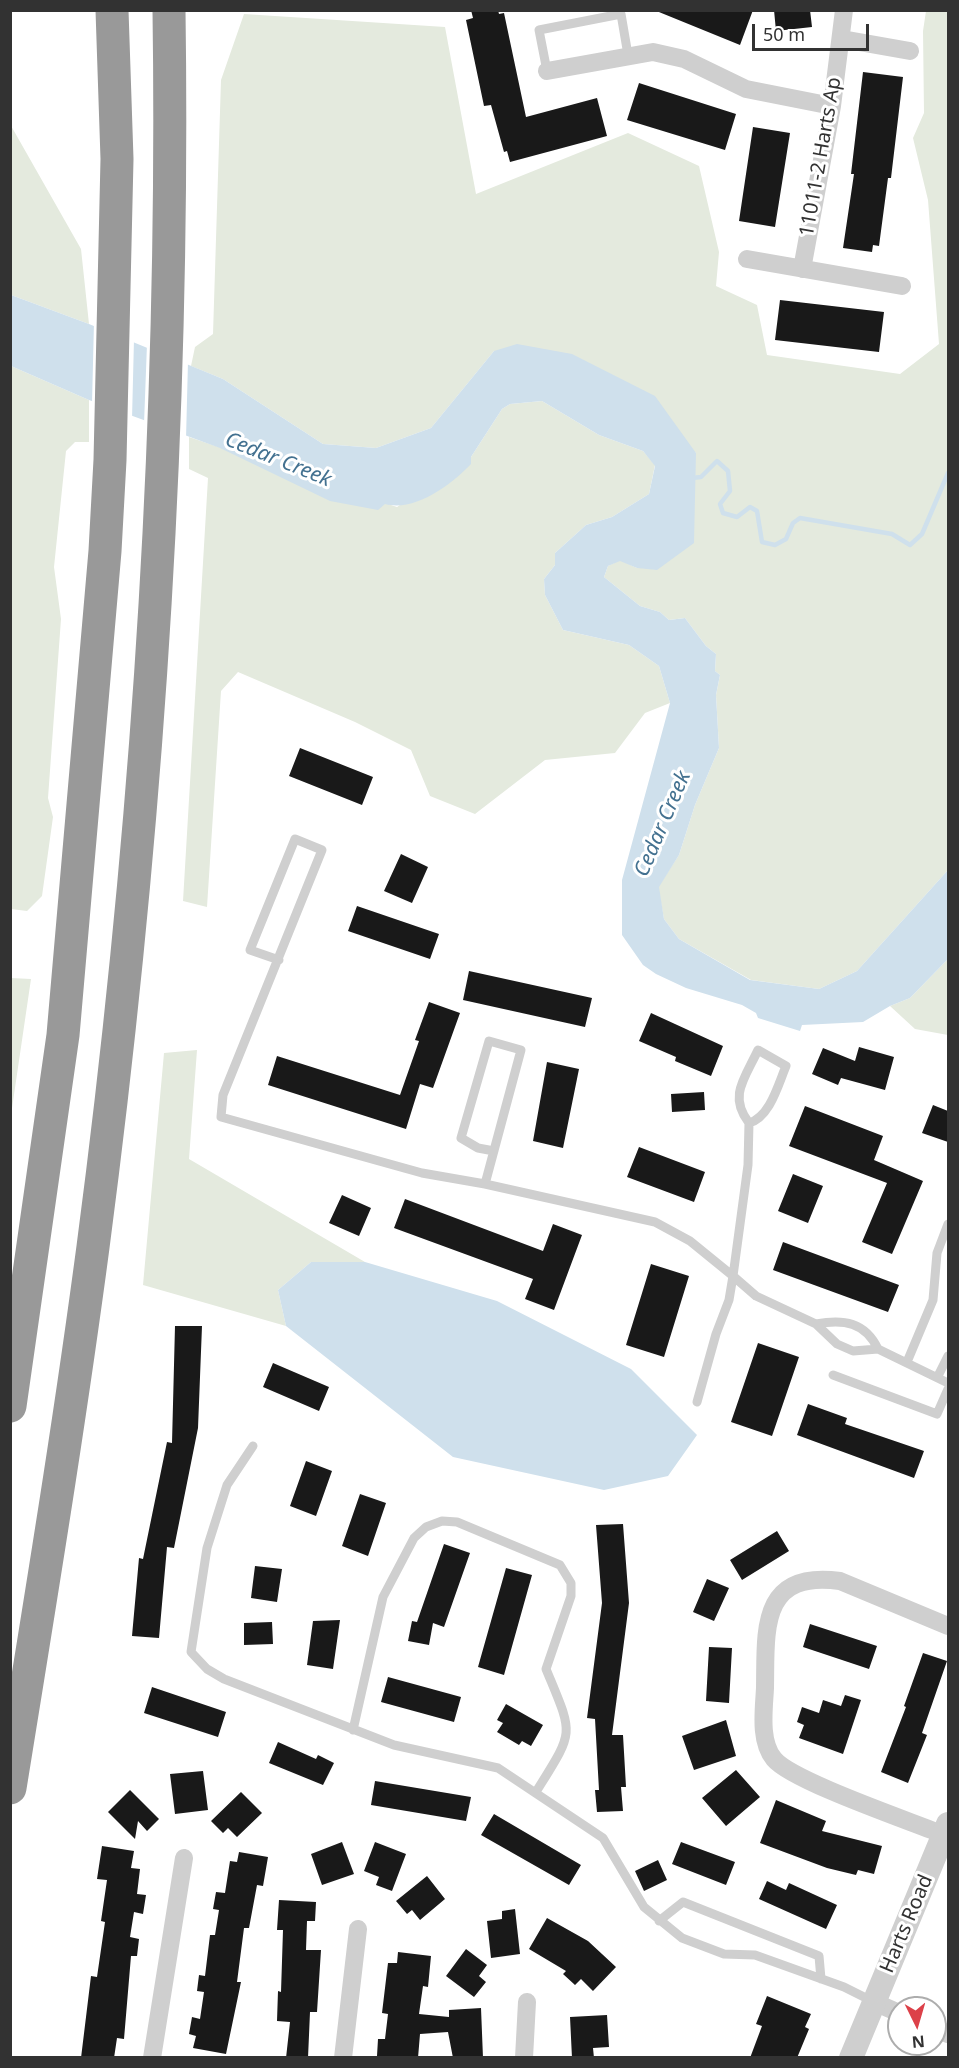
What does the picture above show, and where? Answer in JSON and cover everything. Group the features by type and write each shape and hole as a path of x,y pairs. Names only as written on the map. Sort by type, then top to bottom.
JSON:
{"highway":[{"path":"10,1406 63,1035 110,460 117,159 112,10"},
{"path":"10,1788 70,1410 112,1084 136,858 164,474 169,316 169,10"}],"street":[{"name":"11011-2 Harts Ap","path":"802,268 832,106 844,10"},
{"path":"842,39 910,51"},
{"path":"547,71 653,52 684,59 746,89 832,106"},
{"path":"747,259 902,286"},
{"path":"946,1829 796,1775 773,1758 764,1732 766,1622 774,1604 788,1590 804,1582 823,1579 840,1581 948,1626"},
{"name":"Harts Road","path":"851,2058 946,1829"},
{"path":"152,2058 184,1858"},
{"path":"343,2058 358,1929"},
{"path":"524,2058 527,2002"},
{"path":"874,2002 887,2008"}],"lane":[{"path":"547,71 539,30 621,14 628,55"},
{"path":"279,960 250,950 295,839 322,850 279,960 223,1095 220,1117 422,1173 485,1184 655,1222 690,1241 756,1296 816,1324 837,1344 853,1351 878,1349 938,1376 948,1383"},
{"path":"485,1184 494,1151 521,1050 489,1041 461,1138 478,1148 494,1151"},
{"path":"697,1402 716,1334 729,1300 748,1165 749,1123 738,1109 738,1092 758,1050 786,1066 764,1114 749,1123"},
{"path":"907,1362 933,1300 937,1253 948,1224"},
{"path":"816,1324 835,1321 854,1325 871,1335 878,1349"},
{"path":"938,1376 948,1356"},
{"path":"833,1375 937,1414 948,1389"},
{"path":"253,1446 227,1485 207,1548 191,1652 207,1669 224,1679 394,1745 498,1768 603,1838 644,1907 681,1938 724,1954 755,1955 821,1979 874,2002"},
{"path":"353,1731 382,1597 414,1538 426,1527 442,1521 457,1521 560,1565 571,1583 571,1596 546,1669 568,1722 568,1734 564,1747 536,1792"},
{"path":"659,1921 683,1902 819,1956 821,1979"}],"shaded area":[{"path":"926,11 948,11 948,870 857,971 819,989 751,980 679,939 664,919 658,887 679,855 695,805 719,748 716,695 720,675 715,671 716,654 706,646 685,618 669,620 660,612 640,606 604,577 608,566 620,560 637,568 696,453 494,351 431,428 376,448 323,444 223,379 191,366 195,347 213,334 221,80 244,14 445,27 476,194 628,133 699,166 719,252 716,286 757,305 767,355 900,374 939,344 928,200 913,138 924,113 923,31"},
{"path":"10,124 81,249 89,324 11,295"},
{"path":"11,366 89,400 89,442 75,442 66,451 54,567 61,619 48,798 53,817 42,896 27,911 11,909"},
{"path":"542,401 599,435 643,451 655,465 649,494 612,517 586,525 555,553 555,565 544,579 545,595 563,630 629,645 659,666 670,703 645,713 615,753 545,760 475,814 430,796 411,750 355,722 238,672 221,691 207,907 183,901 208,478 189,469 189,437 397,507 471,457 502,409 510,404"},
{"path":"948,959 948,1035 915,1029 890,1006 910,998"},
{"path":"10,978 31,979 11,1115"},
{"path":"197,1050 189,1159 365,1262 311,1262 278,1290 286,1326 143,1285 164,1053"}],"water":[{"name":"Cedar Creek","path":"11,295 223,379 323,444 376,448 431,428 494,351 517,344 572,354 655,396 696,453 694,543 657,570 637,568 620,561 608,566 604,577 640,606 660,612 669,620 685,618 706,646 716,654 715,671 720,675 716,695 719,748 695,805 679,855 659,887 664,919 679,939 750,980 819,989 857,971 948,870 948,959 910,998 890,1006 863,1022 802,1025 800,1031 758,1018 756,1013 742,1005 686,988 656,974 643,965 622,935 622,880 670,703 659,666 629,645 563,630 545,595 544,579 555,565 555,553 586,525 612,517 649,494 655,466 643,451 599,435 542,401 510,404 502,409 471,457 471,464 432,495 408,504 385,504 378,510 330,501 220,448 89,400 11,366"},
{"path":"311,1262 365,1262 497,1301 631,1369 697,1435 668,1476 604,1490 453,1457 286,1326 278,1290"}],"pier":[{"path":"94,322 134,339 132,419 92,404"},
{"path":"147,344 188,361 186,439 144,424"}],"building":[{"path":"471,10 498,10 499,14 504,13 526,117 597,98 607,136 510,162 507,151 504,152 491,105 484,106 466,20 473,18"},
{"path":"654,10 753,10 740,45"},
{"path":"774,10 810,10 812,27 776,31"},
{"path":"863,72 903,77 891,178 888,178 879,246 873,245 872,252 843,248 854,174 851,174"},
{"path":"639,83 736,114 725,150 627,120"},
{"path":"753,127 790,133 775,227 739,221"},
{"path":"780,300 884,312 879,352 775,340"},
{"path":"300,748 373,777 362,805 289,776"},
{"path":"401,854 428,867 412,903 384,891"},
{"path":"357,906 439,934 430,959 348,931"},
{"path":"469,971 592,998 585,1027 463,1000"},
{"path":"429,1002 460,1013 433,1088 420,1084 406,1129 268,1085 277,1056 400,1095 419,1041 415,1040"},
{"path":"651,1013 723,1046 711,1076 675,1061 676,1057 639,1041"},
{"path":"859,1047 894,1057 885,1090 841,1078 838,1085 812,1074 823,1048 855,1061"},
{"path":"547,1062 579,1069 563,1148 533,1141"},
{"path":"704,1092 705,1110 672,1112 671,1094"},
{"path":"933,1105 948,1111 948,1142 922,1133"},
{"path":"805,1106 883,1136 874,1160 923,1181 892,1254 862,1242 887,1183 789,1146"},
{"path":"639,1147 705,1172 694,1202 627,1177"},
{"path":"793,1174 823,1186 808,1223 778,1211"},
{"path":"342,1195 371,1208 359,1236 329,1223"},
{"path":"405,1199 543,1251 553,1224 582,1235 554,1310 525,1299 533,1279 394,1228"},
{"path":"783,1242 899,1285 888,1312 773,1270"},
{"path":"651,1264 689,1276 664,1357 626,1345"},
{"path":"175,1326 202,1326 198,1428 174,1548 167,1547 159,1638 132,1636 139,1558 143,1559 167,1442 172,1443"},
{"path":"758,1343 799,1357 772,1436 731,1422"},
{"path":"273,1363 329,1387 319,1411 263,1387"},
{"path":"808,1404 847,1418 845,1424 924,1451 914,1478 797,1435"},
{"path":"306,1461 332,1471 316,1516 290,1506"},
{"path":"360,1494 386,1503 368,1556 342,1546"},
{"path":"623,1524 629,1603 612,1735 623,1735 626,1787 621,1787 623,1811 597,1812 595,1790 599,1790 595,1719 587,1718 602,1603 596,1525"},
{"path":"777,1531 789,1551 742,1580 730,1560"},
{"path":"444,1544 470,1553 444,1627 433,1623 429,1645 408,1641 412,1621 417,1622"},
{"path":"255,1566 282,1569 277,1602 251,1598"},
{"path":"506,1568 532,1575 504,1675 478,1667"},
{"path":"707,1579 729,1588 714,1621 693,1612"},
{"path":"340,1620 333,1669 307,1665 313,1621"},
{"path":"272,1622 273,1644 244,1645 244,1623"},
{"path":"810,1624 877,1646 869,1669 803,1647"},
{"path":"709,1647 732,1648 729,1703 706,1701"},
{"path":"923,1653 947,1661 922,1733 927,1735 908,1783 881,1772 906,1707 904,1706"},
{"path":"388,1677 461,1697 454,1722 381,1702"},
{"path":"152,1687 226,1712 218,1737 144,1713"},
{"path":"845,1695 861,1700 843,1754 799,1738 804,1725 797,1722 802,1707 819,1713 823,1700 841,1706"},
{"path":"506,1704 543,1725 531,1746 522,1741 519,1745 497,1732 503,1723 497,1720"},
{"path":"726,1720 736,1756 694,1770 682,1736"},
{"path":"278,1742 316,1759 318,1755 334,1763 323,1785 269,1763"},
{"path":"736,1770 760,1797 726,1826 702,1798"},
{"path":"203,1771 208,1810 175,1814 170,1774"},
{"path":"375,1781 471,1797 466,1821 371,1805"},
{"path":"130,1790 159,1819 147,1831 138,1821 135,1839 108,1812"},
{"path":"241,1792 262,1813 237,1837 228,1828 223,1833 211,1821"},
{"path":"776,1800 826,1821 822,1831 882,1846 874,1874 858,1870 856,1875 827,1868 760,1843"},
{"path":"494,1814 581,1865 569,1885 481,1835"},
{"path":"342,1842 354,1874 322,1885 311,1854"},
{"path":"375,1842 406,1854 392,1891 376,1885 379,1877 364,1871"},
{"path":"681,1842 735,1862 726,1885 672,1864"},
{"path":"102,1846 134,1851 131,1868 140,1869 137,1894 146,1895 143,1914 134,1912 130,1937 139,1939 137,1956 131,1956 124,2039 117,2038 114,2058 81,2058 91,1976 97,1977 105,1922 101,1921 107,1880 97,1879"},
{"path":"239,1852 268,1857 263,1886 257,1885 249,1928 244,1928 237,1982 241,1982 226,2054 193,2048 196,2036 189,2034 192,2017 200,2019 204,1992 197,1991 199,1975 205,1976 210,1935 215,1935 219,1910 213,1909 216,1892 225,1893 230,1861 237,1862"},
{"path":"658,1860 667,1880 644,1891 635,1871"},
{"path":"427,1876 445,1899 420,1920 412,1910 407,1914 396,1901"},
{"path":"767,1881 786,1890 789,1883 837,1905 826,1929 759,1899"},
{"path":"279,1900 316,1902 315,1921 307,1921 306,1950 321,1950 317,2012 310,2012 308,2058 286,2058 290,2022 277,2021 278,1991 281,1992 283,1930 277,1930"},
{"path":"515,1909 520,1954 491,1958 487,1921 502,1919 502,1911"},
{"path":"547,1918 588,1941 616,1967 593,1991 581,1979 575,1985 563,1974 566,1971 529,1949"},
{"path":"466,1949 487,1965 479,1976 486,1982 474,1997 446,1976"},
{"path":"398,1952 431,1956 428,1987 423,1986 419,2014 449,2017 449,2010 481,2008 483,2058 453,2058 448,2032 420,2034 418,2058 377,2056 378,2039 385,2039 388,2014 382,2013 388,1963 397,1963"},
{"path":"767,1996 811,2014 805,2027 809,2029 797,2058 750,2058 762,2026 756,2024"},
{"path":"607,2015 609,2047 593,2048 594,2058 572,2058 570,2017"}],"waterway":[{"path":"692,478 701,477 717,461 728,471 730,491 720,504 723,513 737,517 750,507 757,511 762,542 775,545 786,539 793,523 800,518 892,534 910,545 922,534 948,473"}]}
